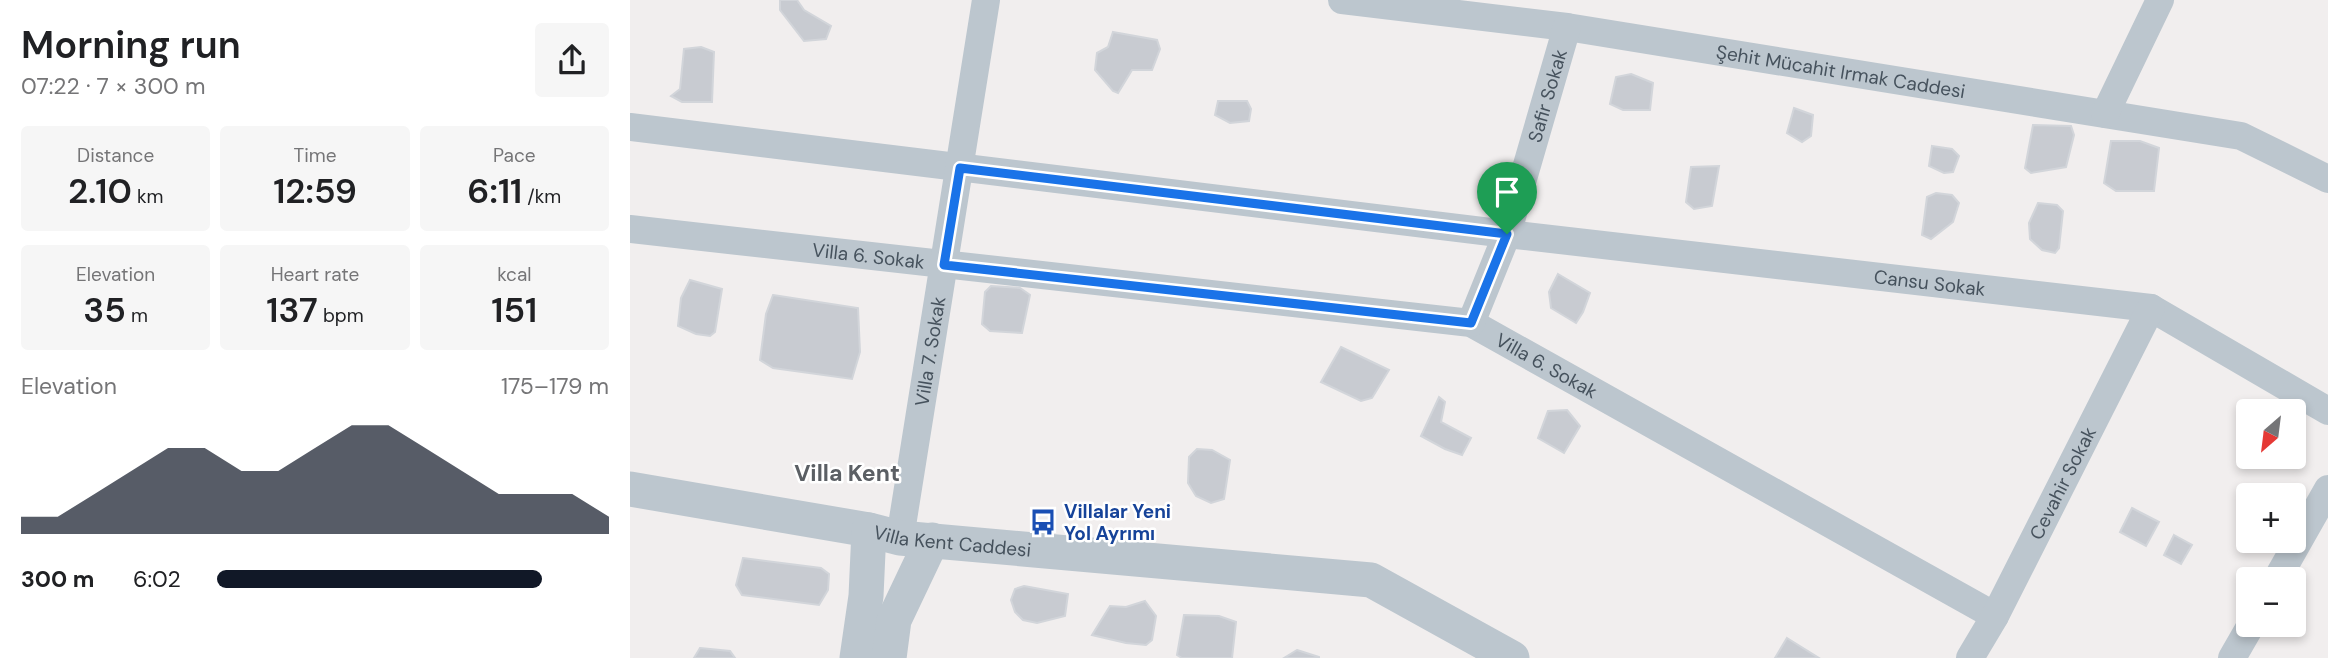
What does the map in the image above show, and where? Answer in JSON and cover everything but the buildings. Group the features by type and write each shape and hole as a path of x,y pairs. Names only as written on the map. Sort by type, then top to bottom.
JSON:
{"street":[{"name":"Villa 7. Sokak","path":"900,536 986,0"},
{"name":"Şehit Mücahit Irmak Caddesi","path":"1342,0 1567,27 2241,136 2328,179"},
{"path":"2105,114 2160,0"},
{"name":"Safir Sokak","path":"1471,323 1507,234 1567,27"},
{"path":"630,127 1507,234"},
{"name":"Villa 6. Sokak","path":"630,229 1471,323 1995,616"},
{"name":"Cansu Sokak","path":"1507,234 2151,309 2328,411"},
{"name":"Cevahir Sokak","path":"1970,658 1995,616 2151,309"},
{"name":"Villa Kent Caddesi","path":"630,489 900,536 1371,580 1512,658"},
{"path":"2284,567 2328,489"},
{"path":"857,658 866,596 900,536"},
{"path":"889,658 900,536"},
{"path":"2232,658 2244,637"}],"place":[{"name":"Villalar Yeni Yol Ayrımı","path":"1043,522"}],"district":[{"name":"Villa Kent","path":"847,473"}],"route":[{"path":"960,168 1507,234 1471,323 944,265 960,168"}]}
